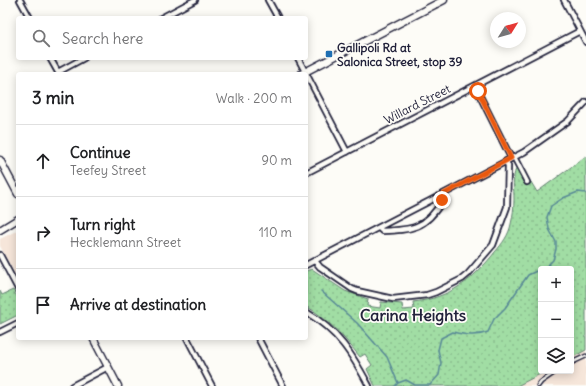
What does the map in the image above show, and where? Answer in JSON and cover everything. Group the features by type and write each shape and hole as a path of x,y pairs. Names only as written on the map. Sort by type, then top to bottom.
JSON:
{"street":[{"path":"20,0 29,16"},
{"path":"165,16 195,0"},
{"path":"268,0 277,16"},
{"path":"305,72 444,0"},
{"path":"564,0 586,42"},
{"name":"Willard Street","path":"308,172 580,31"},
{"path":"51,60 57,72"},
{"path":"60,72 81,60"},
{"path":"299,60 303,72"},
{"path":"308,82 347,152"},
{"path":"475,86 527,182"},
{"path":"308,264 380,228 513,158 533,146 568,121 586,102"},
{"path":"0,160 16,190"},
{"path":"315,261 320,267 352,289 393,299 428,295 462,279 491,249 506,212 508,166 506,161"},
{"path":"380,228 382,231 412,229 430,217 442,200 440,196"},
{"path":"0,230 16,220"},
{"path":"11,224 16,223"},
{"path":"0,255 16,285"},
{"path":"308,314 336,336 353,357 369,386"},
{"path":"0,332 16,324"},
{"path":"94,340 118,386"},
{"path":"188,340 212,386"},
{"path":"259,340 283,386"},
{"path":"72,386 108,367"}],"lane":[{"path":"574,362 586,356"},
{"path":"538,386 553,374"}],"shaded area":[{"path":"16,231 16,276 0,246 0,239"},
{"path":"586,350 586,386 517,386 540,374 574,374 574,356"}],"green space":[{"path":"586,156 586,350 574,356 574,266 538,266 538,374 540,374 517,386 375,386 367,369 372,365 365,354 360,357 335,329 308,307 308,270 312,269 345,291 368,299 367,306 380,308 381,302 402,304 403,310 414,309 413,302 426,300 449,292 469,279 487,262 503,243 510,228 513,215 514,180 516,169 525,185 531,182 537,192"},
{"path":"13,290 16,295 16,316 0,324 0,291 2,295"}],"waterway":[{"path":"395,386 406,380 415,385 430,385 439,375 441,363 438,350 441,338 453,332 470,335 479,335 488,332 494,319 505,308 528,275 547,266 553,260 556,242 549,229 547,217 551,206 563,198 578,192 586,193"},
{"path":"321,291 357,323 387,357 398,383"}],"place":[{"name":"Gallipoli Rd at Salonica Street, stop 39","path":"329,54"}],"district":[{"name":"Carina Heights","path":"413,315"}],"route":[{"path":"442,200 440,196 511,158 478,91"}]}
